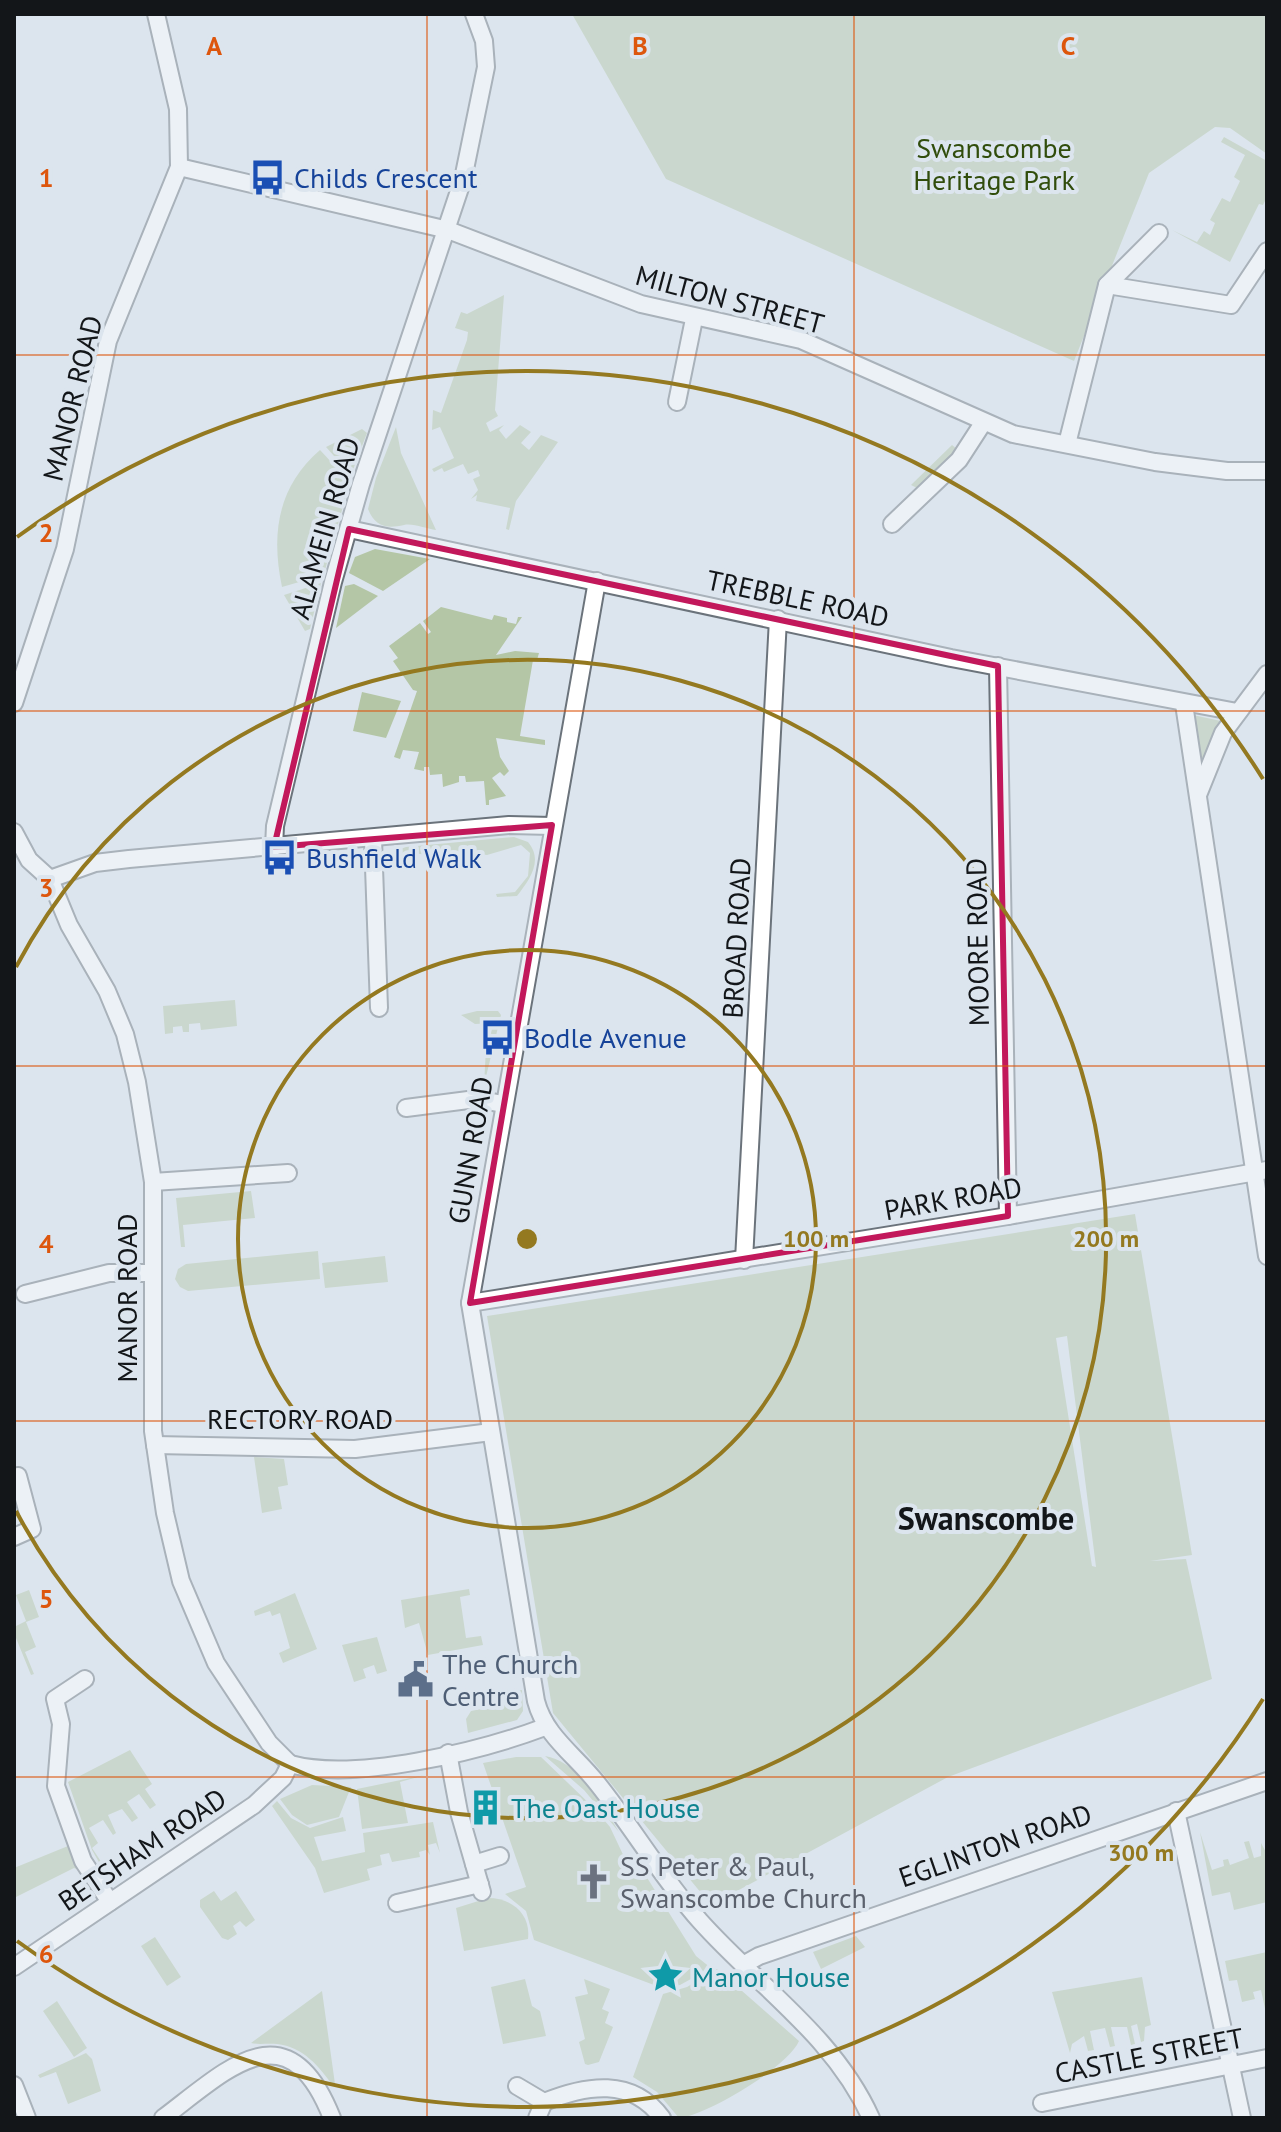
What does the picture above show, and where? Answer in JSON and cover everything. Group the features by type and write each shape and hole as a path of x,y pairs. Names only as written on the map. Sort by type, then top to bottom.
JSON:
{"street":[{"name":"MANOR ROAD","path":"14,703 65,549 108,341 179,167 178,109 156,14"},
{"path":"448,230 485,77 485,49 474,14"},
{"name":"MILTON STREET","path":"179,167 448,230 552,268 621,298 694,319 817,345 1013,434 1186,467 1267,471"},
{"name":"ALAMEIN ROAD","path":"274,847 280,805 349,529 448,230"},
{"path":"1067,444 1107,285 1159,233"},
{"path":"1107,285 1231,305 1267,251"},
{"path":"677,402 694,319"},
{"path":"892,524 959,460 983,423"},
{"name":"TREBBLE ROAD","path":"349,529 998,666 1237,712"},
{"name":"GUNN ROAD","path":"545,1727 536,1701 470,1303 597,581"},
{"name":"BROAD ROAD","path":"744,1260 778,619"},
{"name":"MOORE ROAD","path":"998,666 1008,1216"},
{"path":"1198,796 1216,747 1237,712 1267,674"},
{"path":"1184,704 1261,1171 1267,1256"},
{"path":"50,879 95,863 509,825 552,826"},
{"name":"MANOR ROAD","path":"14,832 29,860 50,879 125,1034 147,1126 153,1182 151,1273 155,1445 171,1544 202,1637 242,1705 290,1764"},
{"path":"373,839 377,870 379,1008"},
{"path":"406,1108 480,1099 503,1104"},
{"name":"PARK ROAD","path":"470,1303 1008,1216 1261,1171"},
{"path":"153,1182 288,1173"},
{"path":"25,1294 109,1273 151,1273"},
{"name":"RECTORY ROAD","path":"155,1445 355,1449 491,1432"},
{"path":"14,1537 32,1529 18,1476"},
{"path":"85,1679 55,1699 62,1737 56,1786 83,1861 110,1902"},
{"path":"290,1764 348,1769 448,1753 545,1727 595,1780 693,1912 743,1965 822,2040 855,2082 871,2118"},
{"path":"397,1903 481,1888 456,1801 448,1753"},
{"name":"BETSHAM ROAD","path":"14,1967 260,1800 283,1778 290,1764"},
{"name":"EGLINTON ROAD","path":"743,1965 753,1958 858,1920 1267,1781"},
{"path":"1176,1811 1242,2118"},
{"path":"474,1864 500,1856"},
{"path":"163,2118 234,2066 265,2055 288,2058 307,2071 319,2086 332,2118"},
{"name":"CASTLE STREET","path":"1042,2103 1267,2058"},
{"path":"14,2085 27,2118"},
{"path":"517,2086 544,2102"},
{"path":"537,2118 544,2102 587,2088 615,2088 641,2097 662,2118"}],"highlighted area":[{"path":"349,529 998,666 1008,1216 470,1303 552,825 274,847"}],"green space":[{"name":"Swanscombe Heritage Park","path":"572,14 1267,14 1267,154 1230,128 1215,127 1149,173 1074,361 666,179"},
{"path":"1224,137 1267,161 1267,197 1263,205 1259,204 1230,262 1172,230 1197,242 1204,231 1210,235 1215,223 1210,220 1222,198 1230,202 1240,181 1234,177 1245,155 1221,142"},
{"path":"504,295 495,410 498,416 486,423 490,432 504,425 499,430 506,439 520,425 531,432 521,443 529,450 541,435 558,442 516,501 509,530 506,529 510,508 476,501 477,495 471,499 478,490 473,479 480,476 478,470 468,474 463,464 444,472 442,468 434,472 432,469 454,458 440,427 432,430 433,410 441,413 467,340 468,332 455,328 461,312 467,314"},
{"path":"396,427 401,453 436,530 412,525 382,525 374,520 368,509 376,478"},
{"path":"362,429 367,433 351,475 326,447"},
{"path":"952,445 957,449 956,456 919,489 911,485"},
{"path":"320,450 348,480 348,489 325,570 320,576 282,587 277,549 281,513 294,480"},
{"path":"375,549 430,559 383,591 349,573 355,557"},
{"path":"321,583 310,629 305,631 284,595"},
{"path":"354,584 378,596 336,628 345,586"},
{"path":"441,607 492,620 494,615 516,624 518,617 522,617 496,655 515,651 539,653 537,660 533,660 520,736 545,740 545,745 496,738 500,757 509,771 504,776 500,772 492,778 506,796 489,800 489,805 486,805 484,781 466,782 465,776 459,776 459,782 443,787 442,774 430,775 429,767 424,767 424,771 414,769 419,752 403,750 400,759 394,757 417,691 413,690 393,661 398,658 389,646 420,623 428,634 431,632 423,621"},
{"path":"362,692 401,701 386,738 353,731"},
{"path":"1193,715 1221,721 1202,767"},
{"path":"514,837 528,842 535,856 533,870 517,896 497,897 496,894 515,892 528,876 530,853 521,845 487,855 461,851 443,857 405,852 388,860 395,851 406,847"},
{"path":"235,1000 237,1026 201,1030 200,1023 189,1024 189,1032 183,1032 182,1026 173,1027 173,1033 165,1034 163,1006"},
{"path":"498,1011 501,1015 484,1085 486,1048 494,1023 475,1024 461,1015"},
{"path":"251,1191 255,1218 183,1225 185,1247 181,1247 176,1198"},
{"path":"1135,1214 1192,1555 1150,1561 1186,1559 1212,1679 948,1777 711,1905 553,1713 487,1316","holes":["1067,1336 1096,1567 1092,1566 1056,1338"]},
{"path":"318,1251 320,1279 188,1291 180,1287 175,1279 178,1269 186,1264"},
{"path":"385,1256 388,1282 325,1288 322,1263"},
{"path":"254,1457 284,1459 288,1485 278,1487 282,1509 262,1513"},
{"path":"469,1589 470,1595 460,1597 466,1638 481,1636 483,1645 428,1655 419,1623 405,1628 401,1600"},
{"path":"29,1590 39,1617 26,1622 36,1647 25,1652 34,1674 31,1675 14,1633 14,1627 26,1621 16,1595"},
{"path":"295,1593 317,1649 283,1663 279,1653 290,1648 280,1613 272,1616 270,1611 255,1616 254,1611"},
{"path":"377,1637 387,1671 377,1674 374,1665 363,1669 366,1678 354,1682 342,1645"},
{"path":"522,1690 523,1711 517,1720 468,1733 466,1719 471,1711 506,1704 506,1693"},
{"path":"130,1750 152,1784 145,1789 156,1805 150,1809 139,1794 127,1802 138,1818 132,1822 122,1809 108,1815 116,1833 113,1835 103,1820 89,1828 98,1843 92,1848 106,1869 104,1871 92,1850 68,1782"},
{"path":"545,1756 568,1766 579,1775 619,1832 584,1790"},
{"path":"516,1757 541,1757 594,1808 610,1827 627,1863 636,1860 696,1956 711,1968 680,1985 662,1988 534,1940 526,1911 505,1894 526,1887 483,1763"},
{"path":"425,1775 400,1782 408,1823 362,1829 357,1789"},
{"path":"312,1785 351,1787 339,1817 307,1825 292,1815 280,1799"},
{"path":"277,1801 291,1818 310,1828 343,1817 346,1831 314,1837 322,1861 365,1852 363,1833 433,1822 440,1853 436,1843 428,1845 430,1855 426,1850 419,1852 420,1857 392,1862 389,1853 380,1855 382,1865 367,1869 370,1880 324,1893 315,1868 272,1806"},
{"path":"1200,1832 1212,1870 1224,1866 1223,1860 1228,1859 1230,1865 1249,1858 1244,1842 1249,1841 1254,1858 1261,1856 1261,1843 1267,1854 1267,1902 1234,1910 1230,1892 1212,1896"},
{"path":"68,1846 79,1870 74,1868 14,1898 14,1868"},
{"path":"214,1891 221,1901 236,1891 255,1920 246,1927 240,1921 233,1926 237,1934 228,1940 222,1938 200,1907 200,1900"},
{"path":"488,1898 505,1901 518,1909 526,1922 528,1939 464,1951 456,1908"},
{"path":"856,1936 865,1947 821,1969 813,1952"},
{"path":"155,1937 181,1977 167,1986 141,1946"},
{"path":"1267,1952 1267,2018 1261,1990 1253,1992 1255,1999 1242,2002 1237,1980 1229,1981 1225,1961"},
{"path":"717,1969 799,2041 779,2064 745,2088 708,2109 679,2118 657,2092 633,2077 663,1994 687,1987"},
{"path":"1142,1977 1151,2025 1145,2027 1144,2041 1141,2042 1137,2024 1131,2026 1135,2044 1131,2045 1127,2027 1111,2027 1115,2046 1110,2047 1105,2028 1090,2031 1094,2050 1088,2051 1084,2036 1072,2044 1070,2053 1052,1992"},
{"path":"525,1979 532,2006 540,2011 546,2036 503,2044 491,1987"},
{"path":"584,1979 610,1989 602,2009 609,2012 605,2023 613,2027 599,2062 588,2065 585,2064 579,2042 585,2039 575,1997 588,1994"},
{"path":"322,1991 333,2086 316,2065 295,2049 277,2044 251,2043"},
{"path":"57,2001 87,2048 74,2057 43,2011"},
{"path":"86,2053 92,2059 101,2091 68,2104 56,2072 40,2078 38,2075"}],"place":[{"name":"Childs Crescent","path":"268,177"},
{"name":"Bushfield Walk","path":"280,857"},
{"name":"Bodle Avenue","path":"498,1037"},
{"name":"The Church Centre","path":"416,1679"},
{"name":"The Oast House","path":"485,1807"},
{"name":"SS Peter & Paul, Swanscombe Church","path":"594,1881"},
{"name":"Manor House","path":"666,1976"}],"district":[{"name":"Swanscombe","path":"986,1518"}]}
